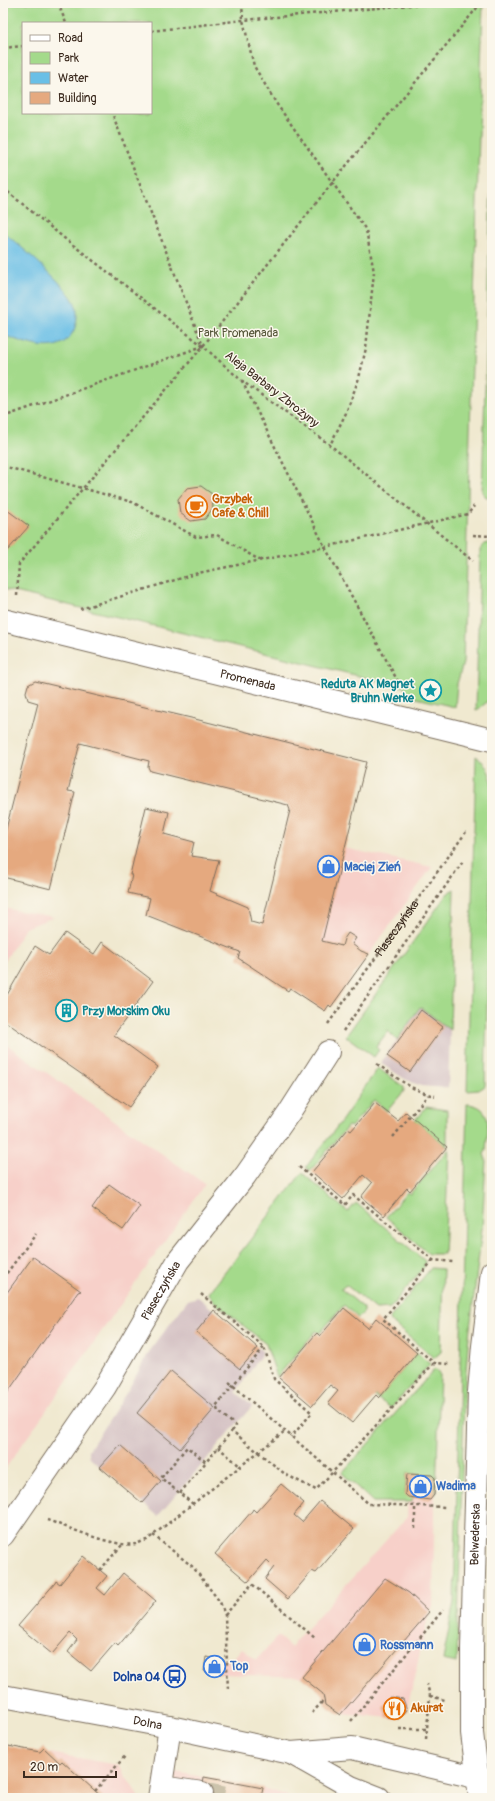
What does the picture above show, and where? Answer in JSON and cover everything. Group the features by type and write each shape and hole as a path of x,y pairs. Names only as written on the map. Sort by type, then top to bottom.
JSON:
{"street":[{"name":"Promenada","path":"3,620 492,740"},
{"name":"Piaseczyńska","path":"3,1535 105,1387 178,1261 245,1176 289,1113 328,1052"},
{"name":"Belwederska","path":"480,1798 485,1779 472,1733 472,1681 479,1405 482,1353 492,1272"},
{"name":"Dolna","path":"3,1696 170,1727 291,1753 352,1748 485,1779"},
{"path":"170,1727 160,1792 202,1793"},
{"name":"Dolna","path":"291,1753 351,1788 379,1798"}],"path":[{"path":"58,3 66,22"},
{"path":"242,3 243,20 254,66 276,103 366,230 374,272 366,348 359,378 346,413 330,445"},
{"path":"152,31 243,20 433,3"},
{"path":"17,596 19,564 203,346 332,183 481,3"},
{"path":"489,15 491,3"},
{"path":"3,48 22,46"},
{"path":"112,114 203,346"},
{"name":"Aleja Barbary Zbrożyny","path":"3,188 64,238 203,346 242,381 330,445 473,561"},
{"path":"3,417 203,346"},
{"path":"242,381 325,547 403,692"},
{"path":"3,466 132,502 196,537 217,535 261,561"},
{"path":"75,611 198,573 261,561 468,514 474,506"},
{"path":"473,535 492,536"},
{"name":"Piaseczyńska","path":"328,1024 466,832"},
{"path":"328,1052 464,860"},
{"path":"377,1064 406,1085 435,1096"},
{"path":"393,1137 428,1094"},
{"path":"299,1167 345,1205 353,1196 433,1260 453,1262"},
{"path":"3,1278 36,1234"},
{"path":"433,1260 383,1319 434,1363 450,1364"},
{"path":"201,1294 264,1347 274,1379 312,1413 291,1437"},
{"path":"180,1493 236,1426 218,1411 216,1406 264,1347"},
{"path":"232,1431 285,1474 316,1490 434,1363"},
{"path":"228,1382 369,1504 445,1507"},
{"path":"44,1520 123,1544 135,1544 147,1540 285,1432"},
{"path":"193,1504 161,1478 187,1447 206,1462"},
{"path":"218,1448 241,1467"},
{"path":"415,1506 415,1529"},
{"path":"153,1535 193,1568 220,1602 225,1615 228,1691"},
{"path":"100,1570 123,1544"},
{"path":"225,1615 252,1584 316,1639"},
{"path":"350,1721 443,1610"},
{"path":"426,1739 430,1696 427,1684"},
{"path":"430,1696 448,1701"},
{"path":"312,1713 324,1700"},
{"path":"95,1791 126,1755"}],"shaded area":[{"path":"283,839 312,847 344,848 432,867 369,954 361,951 352,944 356,938 349,933 344,939 342,946 330,943 328,952 259,942"},
{"path":"3,908 54,917 25,928 3,964"},
{"path":"420,1007 450,1030 448,1088 421,1086 405,1079 382,1064 382,1061"},
{"path":"3,1042 205,1184 3,1472"},
{"path":"198,1297 263,1352 236,1392 252,1406 158,1516 91,1459 89,1450 128,1390 149,1352 188,1300"},
{"path":"407,1474 435,1475 433,1607 429,1612 407,1710 399,1719 342,1713 340,1715 325,1705 323,1694 302,1677 221,1674 204,1671 206,1657 231,1661 242,1648 256,1660 278,1636 290,1647 407,1517 408,1497 405,1494"},
{"path":"3,1745 40,1752 44,1748 50,1753 118,1765 140,1798 3,1798"},
{"path":"175,1772 263,1788 282,1794 289,1798 171,1798"}],"green space":[{"name":"Park Promenada","path":"3,3 483,3 463,663 457,684 455,707 408,696 404,687 3,589"},
{"path":"492,147 492,497 486,497 482,492"},
{"path":"492,542 492,695 487,702 476,711 480,550 484,544"},
{"path":"476,756 487,767 492,787 485,1086 479,1090 467,1091"},
{"path":"454,889 450,1030 420,1007 397,1040 388,1031 376,1047 379,1050 374,1057 346,1036 447,894"},
{"path":"378,1068 404,1087 404,1091 387,1111 374,1100 351,1127 348,1126 310,1171 306,1167 340,1123"},
{"path":"467,1104 482,1109 486,1114 488,1127 486,1151 484,1154 486,1160 482,1229 468,1345 464,1398 457,1663 443,1660 454,1602"},
{"path":"426,1107 447,1110 447,1147 415,1120"},
{"path":"449,1149 444,1254 429,1254 386,1217 407,1192 410,1194"},
{"path":"302,1173 348,1212 356,1203 425,1261 424,1267 390,1308 376,1309 346,1285 341,1289 364,1308 364,1312 358,1318 344,1305 320,1333 316,1331 277,1377 266,1344 213,1301 209,1293"},
{"path":"431,1268 443,1269 441,1352 434,1358 390,1321 390,1318"},
{"path":"417,1353 430,1364 391,1408 374,1396 376,1395 379,1398"},
{"path":"435,1369 440,1375 436,1493 434,1495 435,1478 432,1475 407,1474 405,1494 413,1497 412,1502 373,1502 342,1473"}],"water":[{"path":"3,232 44,267 72,298 77,309 76,324 68,339 60,344 51,346 32,345 3,335"}],"building":[{"path":"201,486 212,494 213,508 205,519 191,521 180,513 178,499 187,488"},
{"path":"3,507 29,526 7,551 3,548"},
{"path":"35,681 366,762 322,941 342,946 348,933 356,938 352,944 361,951 369,954 331,1007 329,1005 325,1011 290,988 288,991 238,958 240,952 146,915 150,898 128,893 132,875 130,875 146,807 169,812 164,834 194,842 191,856 219,860 210,891 248,907 251,922 262,925 290,810 288,805 150,771 148,767 149,761 80,743 68,791 75,792 51,889 3,877 3,841 38,703 28,700 26,692 28,685"},
{"name":"Przy Morskim Oku","path":"65,933 94,954 102,942 153,981 114,1035 158,1067 129,1107 3,1020 3,1002 35,946 49,955"},
{"path":"421,1010 443,1027 410,1072 387,1056"},
{"path":"375,1103 398,1121 406,1112 447,1147 410,1191 407,1188 384,1216 361,1197 372,1183 363,1175 343,1199 312,1172 348,1129 351,1131"},
{"path":"109,1184 140,1206 123,1230 92,1208"},
{"path":"32,1256 81,1291 78,1292 3,1399 3,1298"},
{"path":"344,1308 368,1328 376,1318 417,1353 381,1396 379,1398 376,1395 352,1423 328,1403 338,1391 330,1385 312,1406 279,1378 315,1335 317,1333 320,1336"},
{"path":"214,1310 258,1348 240,1369 196,1332"},
{"path":"171,1371 215,1408 180,1449 137,1413"},
{"path":"120,1445 161,1481 142,1503 100,1467"},
{"name":"Wadima","path":"407,1474 432,1475 435,1478 434,1495 430,1500 408,1497 405,1494"},
{"path":"281,1484 304,1503 294,1515 302,1522 320,1501 354,1529 316,1573 312,1571 288,1599 265,1579 274,1567 267,1560 248,1582 215,1554 253,1509 256,1512"},
{"path":"83,1556 107,1576 97,1588 105,1595 123,1573 156,1601 118,1646 115,1643 91,1671 68,1652 77,1640 70,1633 52,1654 18,1626 56,1581 60,1584"},
{"name":"Rossmann","path":"385,1578 409,1593 429,1612 340,1715 325,1705 323,1694 302,1677"},
{"name":"Top","path":"206,1657 224,1660 221,1674 204,1671"},
{"name":"Akurat","path":"390,1697 403,1699 407,1710 399,1719 387,1717 383,1706"},
{"path":"3,1745 40,1752 44,1748 60,1763 62,1761 103,1798 3,1798"},
{"path":"204,1777 263,1788 261,1798 201,1798"}],"tunnel":[{"path":"202,1793 226,1798"}],"place":[{"name":"Grzybek Cafe & Chill","path":"197,506"},
{"name":"Reduta AK Magnet Bruhn Werke","path":"430,691"},
{"name":"Maciej Zień","path":"328,867"},
{"name":"Przy Morskim Oku","path":"67,1011"},
{"name":"Wadima","path":"420,1486"},
{"name":"Rossmann","path":"365,1645"},
{"name":"Top","path":"214,1666"},
{"name":"Dolna 04","path":"175,1677"},
{"name":"Akurat","path":"395,1708"}]}
